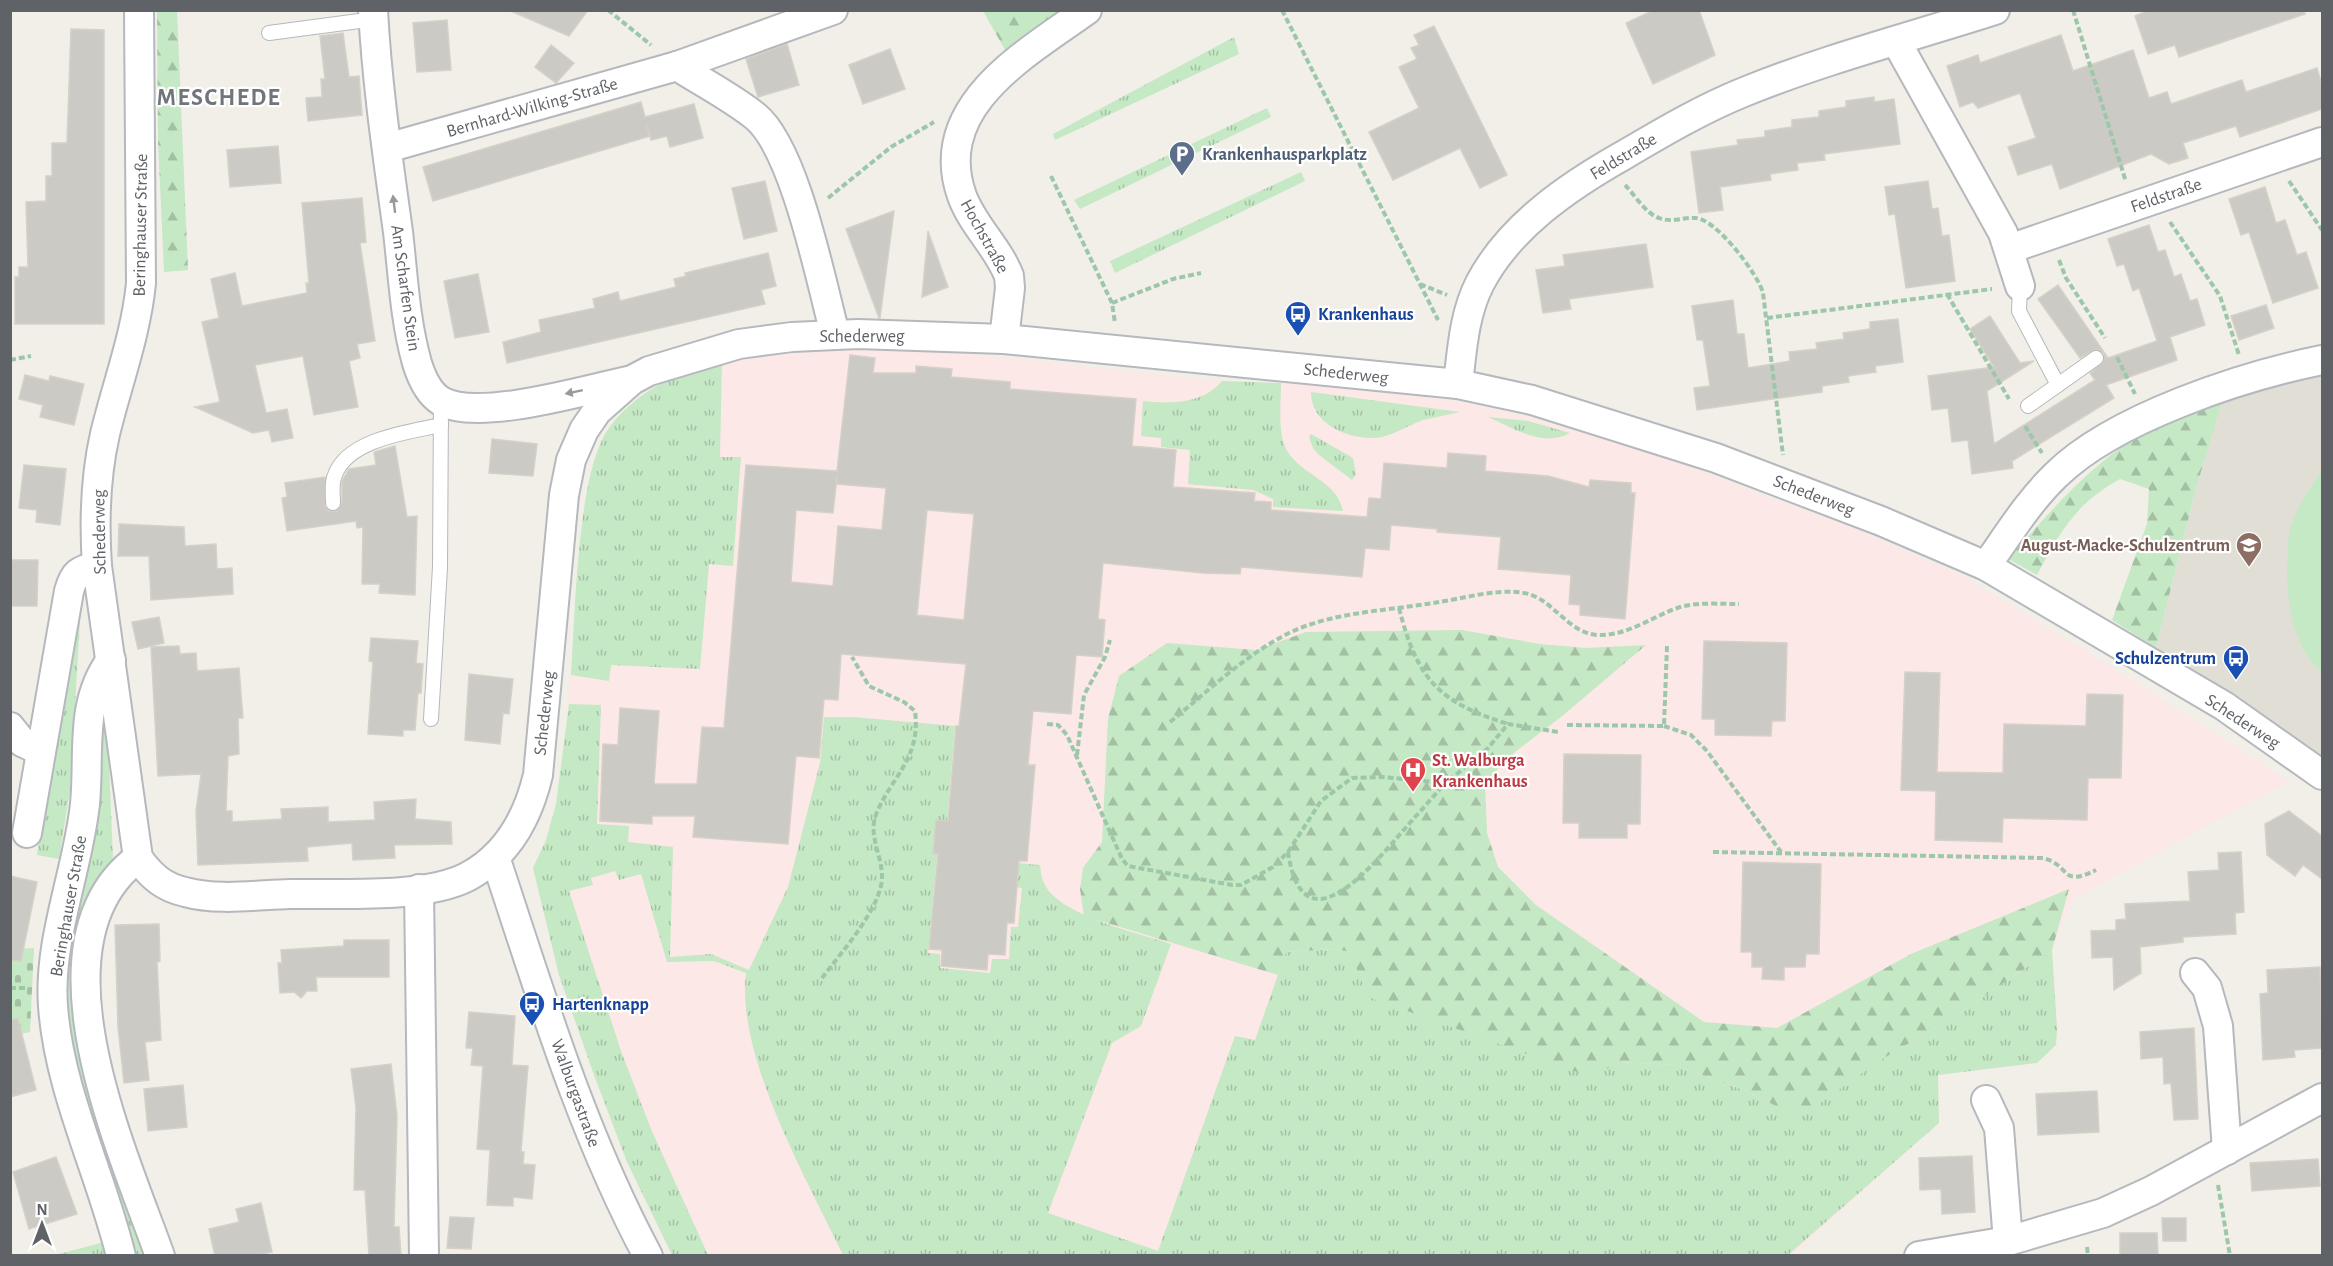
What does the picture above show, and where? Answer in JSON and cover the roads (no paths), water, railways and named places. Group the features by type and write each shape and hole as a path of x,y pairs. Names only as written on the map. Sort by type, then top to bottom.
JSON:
{"street":[{"name":"Beringhauser Straße","path":"105,436 137,318 141,283 139,10"},
{"name":"Bernhard-Wilking-Straße","path":"387,148 677,66 833,10"},
{"name":"Hochstraße","path":"1004,339 1010,288 1009,276 968,211 959,187 957,161 962,126 968,112 989,85 1087,10"},
{"name":"Feldstraße","path":"1458,384 1467,318 1480,284 1493,262 1529,222 1576,184 1674,126 1744,92 1995,10"},
{"name":"Am Scharfen Stein","path":"373,15 387,148 412,339 422,378 441,412"},
{"path":"1896,42 2003,233 2020,286"},
{"path":"677,66 755,116 765,126 785,165 805,218 835,334"},
{"name":"Feldstraße","path":"2009,249 2322,142"},
{"name":"Schederweg","path":"105,436 95,503 97,566 138,858 148,873 163,885 186,893 230,896 418,889 460,880 495,857 525,814 538,775 564,495 576,445 597,411 632,380 659,368 740,344 835,334 1004,339 1458,384 1532,400 1716,458 1881,521 1986,566 2224,706 2322,775"},
{"path":"1986,566 2018,520 2056,474 2096,445 2147,418 2221,387 2322,360"},
{"path":"441,412 465,408 499,407 632,380"},
{"path":"27,832 73,577 80,570 97,566"},
{"name":"Beringhauser Straße","path":"111,660 94,687 89,711 83,816 64,906 52,1005 66,1079 121,1256"},
{"path":"10,727 22,742 41,751"},
{"name":"Walburgastraße","path":"495,857 577,1099 612,1184 648,1256"},
{"name":"Beringhauser Straße","path":"138,858 114,879 93,926 87,966 87,1009 93,1050 105,1101 160,1256"},
{"path":"418,889 424,1256"},
{"path":"2195,974 2207,988 2218,1026 2219,1154"},
{"path":"1919,1256 2008,1240 2103,1213 2322,1098"},
{"path":"1986,1100 1996,1118 2001,1139 2008,1240"}],"lane":[{"path":"269,33 373,15"},
{"path":"2020,286 2019,311 2058,385"},
{"path":"2028,406 2096,358"},
{"path":"333,503 335,474 357,451 441,412 440,567 431,719"}],"place":[{"name":"Krankenhausparkplatz","path":"1182,177"},
{"name":"Krankenhaus","path":"1298,337"},
{"name":"August-Macke-Schulzentrum","path":"2249,568"},
{"name":"Schulzentrum","path":"2236,681"},
{"name":"St. Walburga Krankenhaus","path":"1413,793"},
{"name":"Hartenknapp","path":"532,1027"}],"district":[{"name":"MESCHEDE","path":"219,97"}]}
